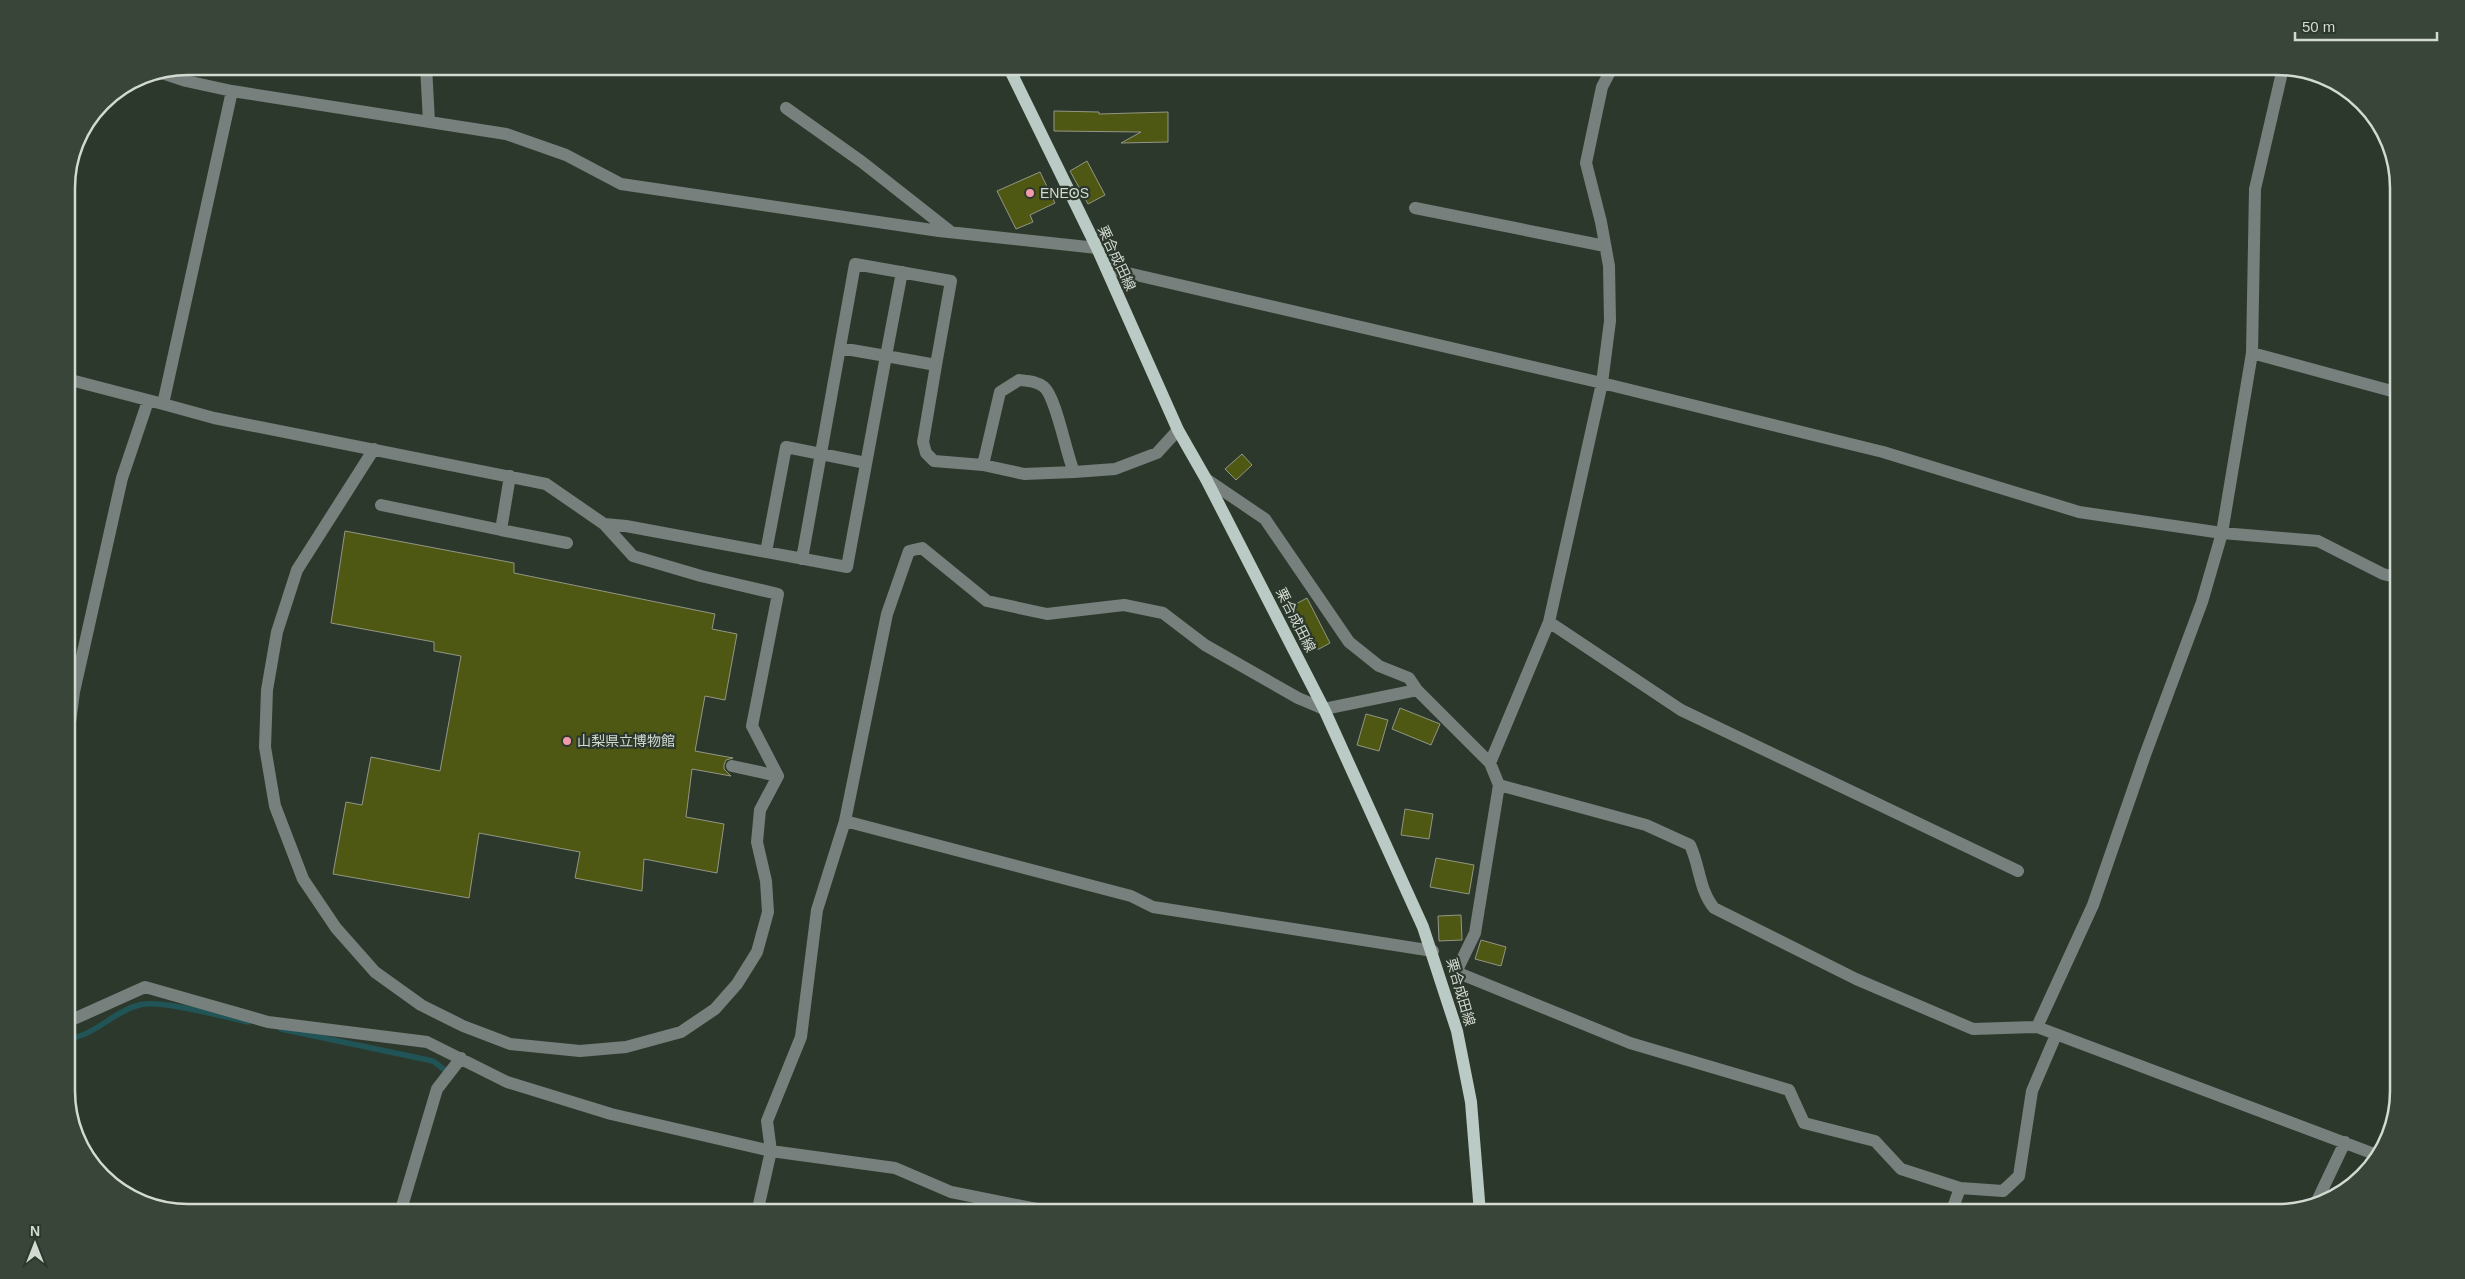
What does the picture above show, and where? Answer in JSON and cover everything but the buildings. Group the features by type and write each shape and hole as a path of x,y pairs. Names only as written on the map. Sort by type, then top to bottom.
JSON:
{"main road":[{"name":"栗合成田線","path":"1012,75 1097,248 1178,430 1206,479 1324,709 1394,857 1433,951 1457,1031 1471,1102 1479,1204"}],"street":[{"path":"426,75 429,122"},
{"path":"1490,763 1549,622 1602,383 1610,321 1608,266 1586,163 1602,87 1608,75"},
{"path":"2037,1027 2094,905 2145,755 2202,602 2222,533 2252,353 2255,189 2280,75"},
{"path":"172,76 232,91 506,134 566,155 621,184 951,232 1097,248"},
{"path":"163,404 232,91"},
{"path":"786,108 862,162 951,232"},
{"path":"1415,208 1605,246"},
{"path":"802,559 855,264 951,281 923,442 926,453 934,461 983,465 1024,474 1115,470 1157,453 1178,430"},
{"path":"1106,268 1602,383 1883,452 2079,512 2222,533 2318,541 2382,574 2390,576"},
{"path":"604,524 626,526 847,567 902,272"},
{"path":"840,348 936,365"},
{"path":"2252,353 2390,391"},
{"path":"983,465 1000,392 1019,380 1036,382 1046,388 1053,400 1066,454 1074,472"},
{"path":"75,381 214,418 546,484 604,524 633,556 702,576 778,594 752,726 778,776"},
{"path":"75,671 122,478 148,401"},
{"path":"766,552 786,447 866,464"},
{"path":"374,449 297,570 277,632 267,690 265,747 276,806 303,879 336,928 375,972 421,1004 463,1026 510,1044 580,1051 626,1047 681,1032 715,1009 737,984 757,952 768,912 766,881 757,842 760,810 778,776"},
{"path":"501,530 510,476"},
{"path":"1206,479 1266,519 1349,642 1379,666 1408,678 1417,690 1490,763 1499,785 1475,933 1456,972"},
{"path":"381,505 567,543"},
{"path":"759,1204 771,1151 767,1121 801,1037 817,910 845,821 887,614 910,551 922,548 987,601 1047,614 1124,605 1163,613 1205,645 1298,698 1324,709 1417,690"},
{"path":"1549,622 1681,710 2018,870"},
{"path":"732,766 778,776"},
{"path":"1499,785 1646,826 1690,845 1698,861 1705,897 1714,908 1856,979 1973,1029 2037,1027 2056,1036 2372,1153"},
{"path":"845,821 1131,896 1153,907 1433,951"},
{"path":"1438,967 1456,972 1630,1043 1789,1090 1804,1123 1875,1141 1902,1168 1960,1188 2003,1191 2019,1176 2032,1091 2056,1036"},
{"path":"75,1018 145,987 268,1022 427,1042 507,1082 611,1114 771,1151 895,1168 951,1192 1012,1204"},
{"path":"403,1204 437,1089 461,1058"},
{"path":"2320,1195 2345,1142"},
{"path":"1954,1204 1960,1188"}],"waterway":[{"path":"75,1037 95,1029 121,1012 139,1005 149,1004 176,1006 248,1022"},
{"path":"281,1029 433,1061 450,1074"}],"place":[{"name":"ENEOS","path":"1030,193"},
{"name":"山梨県立博物館","path":"567,741"}]}
